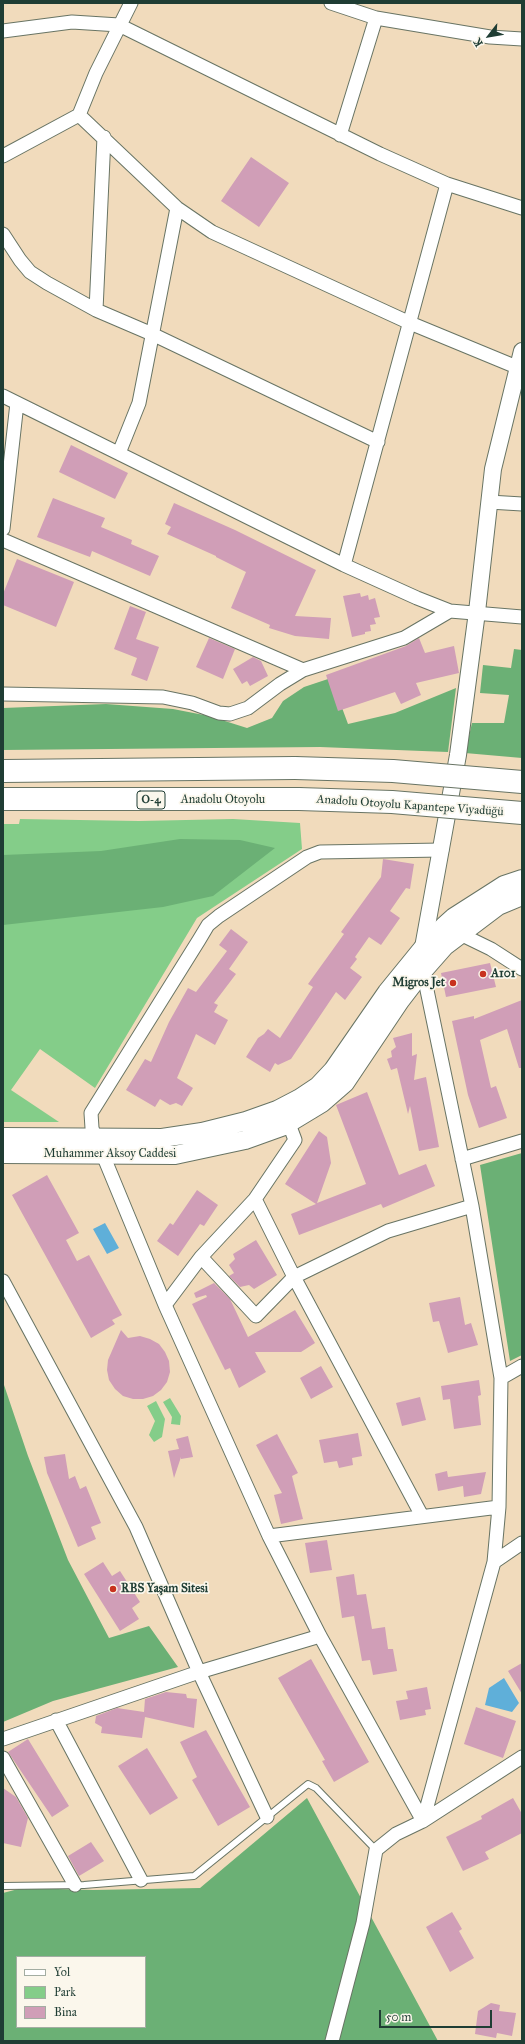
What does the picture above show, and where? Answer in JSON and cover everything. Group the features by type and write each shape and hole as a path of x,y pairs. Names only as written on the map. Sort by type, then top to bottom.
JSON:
{"highway":[{"path":"3,771 295,768 393,771 522,782"},
{"name":"Anadolu Otoyolu","path":"3,799 298,799"},
{"name":"Anadolu Otoyolu Kapantepe Viyadüğü","path":"298,799 392,802 522,813"}],"main road":[{"name":"Muhammer Aksoy Caddesi","path":"3,1136 162,1138 202,1132 246,1121 286,1115 322,1103 344,1083 452,930 454,917 504,885 522,879"},
{"name":"Muhammer Aksoy Caddesi","path":"3,1154 175,1155 195,1152 245,1140 286,1115 333,1070 387,992 422,949 452,930 498,906 522,896"},
{"path":"95,1137 103,1155"}],"street":[{"path":"3,156 79,115 96,73 131,3"},
{"path":"332,3 376,18 490,37 522,39"},
{"path":"340,135 376,18"},
{"path":"3,32 72,22 120,25 340,135 447,184 522,208"},
{"path":"79,115 104,137 176,208 212,232 410,323 519,368"},
{"path":"96,310 104,137"},
{"path":"344,565 447,184"},
{"path":"119,453 139,403 176,208"},
{"path":"3,234 20,260 30,272 47,283 96,310 152,334 378,442"},
{"path":"423,1821 494,1562 498,1507 501,1378 472,1206 423,971 422,949 442,850 458,755 477,612 489,502 500,438 519,368 522,351"},
{"path":"3,396 344,565 450,612 477,612 522,617"},
{"path":"3,529 17,402"},
{"path":"489,502 522,504"},
{"path":"3,540 303,670"},
{"path":"3,694 163,697 192,703 219,713 230,714 248,708 280,684 303,670 404,638 450,612"},
{"path":"95,1137 92,1128 92,1113 208,925 307,856 320,852 442,850"},
{"path":"429,916 452,930 491,949 522,969"},
{"path":"165,1305 201,1257 255,1199 295,1140 286,1115"},
{"path":"462,1159 522,1141"},
{"path":"103,1155 165,1305 269,1536 320,1636 423,1821"},
{"path":"255,1199 294,1277 422,1516"},
{"path":"201,1257 256,1316 294,1277 388,1231 472,1206"},
{"path":"3,1281 136,1527 200,1672 267,1817"},
{"path":"501,1378 522,1366"},
{"path":"269,1536 498,1507"},
{"path":"494,1562 522,1543"},
{"path":"3,1740 56,1720 200,1672 320,1636"},
{"path":"56,1720 141,1880"},
{"path":"332,2041 363,1923 376,1850 396,1834 423,1821 522,1757"},
{"path":"3,1758 75,1885"}],"lane":[{"path":"3,1886 75,1885 194,1876 308,1784 316,1788 376,1850"}],"green space":[{"path":"514,649 522,650 522,758 465,753 472,723 504,723 509,695 480,693 483,665 511,668"},
{"path":"331,678 348,724 395,713 456,688 448,752 320,747 3,750 3,708 106,704 173,709 209,716 247,728 272,718 283,701 304,687"},
{"path":"20,819 139,821 233,819 300,823 302,849 197,918 95,1088 40,1049 11,1090 59,1122 3,1122 3,824 19,824"},
{"path":"180,839 240,840 275,848 213,896 163,907 3,925 3,855 101,851"},
{"path":"522,1153 522,1355 510,1361 480,1165"},
{"path":"3,1382 28,1456 68,1560 109,1638 149,1626 178,1667 53,1701 3,1722"},
{"path":"170,1398 181,1416 180,1425 171,1424 172,1417 163,1402"},
{"path":"156,1401 165,1419 162,1437 154,1442 149,1435 155,1421 147,1406"},
{"path":"307,1798 438,2041 3,2041 3,1893 22,1888 93,1890 200,1888"}],"water":[{"path":"105,1223 119,1248 107,1254 93,1229"},
{"path":"504,1678 519,1703 512,1712 485,1705 489,1688"}],"building":[{"path":"251,157 289,183 259,227 221,201"},
{"path":"71,445 128,473 115,499 59,472"},
{"path":"53,498 105,518 101,527 132,540 131,544 159,556 150,576 92,551 90,557 37,537"},
{"path":"174,503 235,530 316,570 295,616 331,618 329,639 295,636 269,628 270,625 231,608 246,572 216,556 167,534 171,527 165,524"},
{"path":"17,559 74,582 56,627 3,605 3,594"},
{"path":"360,593 361,597 368,595 369,600 375,598 380,617 374,618 376,624 370,625 371,631 352,637 343,596"},
{"path":"130,606 146,612 136,639 159,647 147,681 131,675 137,658 114,649"},
{"path":"209,638 235,649 223,679 196,667"},
{"path":"419,638 425,653 454,646 459,673 416,683 421,695 401,704 395,692 338,711 326,675 406,646"},
{"path":"253,657 261,661 268,676 250,686 247,681 242,684 233,669"},
{"path":"383,859 414,864 410,889 406,888 390,911 400,918 381,945 369,937 355,957 357,959 350,968 362,977 345,1000 336,992 291,1059 278,1065 275,1063 270,1072 246,1057 258,1038 268,1029 280,1038 313,987 308,984 344,934 341,932 381,877"},
{"path":"231,929 248,942 229,969 236,974 214,1003 218,1005 214,1012 228,1020 215,1045 196,1034 177,1078 193,1088 182,1106 176,1103 170,1105 160,1099 155,1107 126,1090 145,1059 151,1062 169,1022 188,988 196,992 227,951 219,945"},
{"path":"490,963 496,987 446,997 441,973"},
{"path":"522,1000 522,1068 519,1068 507,1029 480,1040 491,1088 496,1086 507,1118 479,1128 468,1095 452,1021 474,1016 474,1019"},
{"path":"412,1033 412,1056 417,1054 414,1080 426,1077 439,1147 419,1151 410,1106 408,1114 397,1068 391,1070 387,1059 392,1057 391,1051 396,1047 393,1038"},
{"path":"367,1092 399,1175 426,1164 435,1186 383,1208 381,1204 299,1235 291,1214 316,1204 285,1184 319,1131 327,1137 331,1163 317,1203 366,1184 336,1105"},
{"path":"47,1175 79,1233 66,1240 77,1261 89,1255 122,1315 112,1320 115,1324 91,1338 12,1195"},
{"path":"197,1190 218,1205 204,1226 200,1224 178,1256 157,1241 170,1223 173,1225"},
{"path":"256,1240 277,1275 254,1289 249,1285 240,1287 229,1276 234,1273 229,1265 235,1259 233,1254"},
{"path":"214,1283 230,1299 248,1337 295,1310 315,1343 301,1352 255,1352 266,1372 239,1388 230,1368 225,1370 192,1304 207,1297 206,1295 196,1298 194,1293"},
{"path":"460,1297 465,1325 471,1323 478,1345 448,1353 439,1321 433,1322 429,1303"},
{"path":"121,1330 128,1338 140,1336 150,1339 159,1344 165,1352 169,1361 170,1372 167,1382 161,1390 153,1396 143,1399 133,1399 123,1396 115,1389 109,1380 107,1370 108,1360"},
{"path":"321,1366 333,1387 311,1399 300,1378"},
{"path":"479,1380 481,1395 478,1396 481,1425 454,1429 450,1399 443,1400 441,1386"},
{"path":"420,1397 426,1420 402,1426 396,1403"},
{"path":"358,1433 362,1456 352,1458 353,1465 339,1468 337,1461 324,1463 319,1440"},
{"path":"277,1434 298,1473 292,1476 303,1519 281,1524 274,1495 282,1493 256,1445"},
{"path":"188,1436 193,1457 181,1459 181,1457 174,1478 168,1451 179,1449 176,1439"},
{"path":"65,1454 69,1479 75,1476 80,1489 86,1486 101,1523 91,1527 96,1539 78,1547 47,1473 44,1457"},
{"path":"447,1471 448,1477 486,1472 481,1494 464,1497 463,1486 438,1491 435,1474"},
{"path":"327,1540 332,1570 310,1573 305,1543"},
{"name":"RBS Yaşam Sitesi","path":"103,1562 112,1576 120,1571 140,1602 132,1608 139,1619 120,1631 84,1574"},
{"path":"354,1574 357,1595 366,1594 372,1629 385,1627 388,1649 393,1649 397,1671 373,1675 370,1660 362,1661 354,1616 342,1618 336,1577"},
{"path":"311,1659 369,1762 334,1782 322,1761 325,1760 278,1678"},
{"path":"522,1663 522,1694 508,1671"},
{"path":"427,1687 431,1709 425,1710 426,1715 400,1720 396,1701 408,1699 406,1691"},
{"path":"166,1692 186,1694 187,1698 197,1699 194,1728 145,1717 142,1738 101,1733 102,1727 95,1723 96,1716 117,1708 144,1712 145,1699"},
{"path":"476,1707 516,1721 503,1758 464,1744"},
{"path":"206,1730 250,1807 218,1826 192,1780 197,1777 180,1742"},
{"path":"28,1739 69,1806 52,1817 8,1752"},
{"path":"147,1748 178,1798 150,1815 118,1766"},
{"path":"3,1788 16,1797 28,1818 21,1847 3,1843"},
{"path":"513,1798 522,1814 522,1833 485,1852 489,1859 463,1871 446,1837 482,1819 481,1816"},
{"path":"91,1842 104,1861 79,1876 68,1856"},
{"path":"452,1912 462,1929 459,1931 474,1958 450,1972 426,1927"},
{"path":"491,2003 500,2005 499,2011 516,2013 512,2036 497,2033 496,2038 475,2034 478,2011"}],"place":[{"name":"A101","path":"483,974"},
{"name":"Migros Jet","path":"453,983"},
{"name":"RBS Yaşam Sitesi","path":"113,1589"}]}
